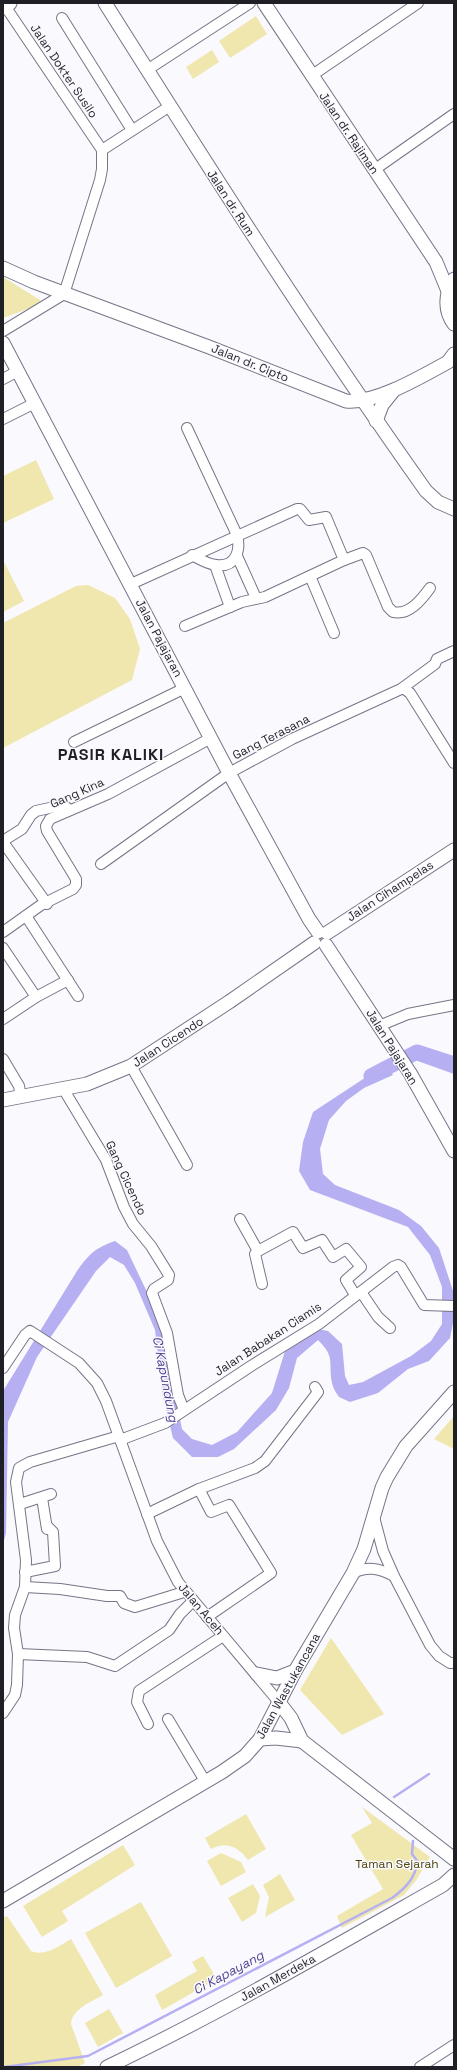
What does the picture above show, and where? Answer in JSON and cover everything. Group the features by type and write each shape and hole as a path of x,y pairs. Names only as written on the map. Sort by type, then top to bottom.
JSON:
{"main road":[{"name":"Jalan dr. Rum","path":"105,3 274,270 362,400"},
{"name":"Jalan dr. Rajiman","path":"264,3 451,285"},
{"name":"Jalan dr. Rajiman","path":"436,262 454,275"},
{"name":"Jalan dr. Cipto","path":"3,268 64,294 209,347 346,401 355,402 394,390"},
{"path":"451,285 447,306 454,324"},
{"name":"Jalan Pajajaran","path":"3,344 131,584 229,773 309,918 410,1073 454,1151"},
{"path":"376,421 382,405 394,390 452,359"},
{"path":"325,392 332,393 340,390 344,384 345,376"},
{"path":"362,400 426,491 438,502 454,509"},
{"name":"Jalan Cihampelas","path":"321,938 454,850"},
{"name":"Jalan Cicendo","path":"3,1100 64,1090 107,1077 131,1066 246,991 321,938"},
{"name":"Jalan Wastukancana","path":"3,1901 245,1756 260,1739 278,1701 352,1573 364,1549 382,1488 396,1461 406,1446 454,1392"},
{"path":"257,1674 277,1678 295,1671"},
{"name":"Jalan Aceh","path":"278,1701 294,1724 302,1741 454,1859"},
{"path":"260,1739 276,1738 302,1741"},
{"name":"Jalan Merdeka","path":"107,2067 215,2012 451,1880"}],"street":[{"path":"147,70 250,3"},
{"path":"311,76 418,3"},
{"name":"Jalan Dokter Susilo","path":"6,5 102,150"},
{"path":"62,18 132,130"},
{"path":"3,331 64,294 100,180 102,169 102,150 170,106"},
{"path":"374,170 454,114"},
{"path":"3,379 18,371"},
{"path":"3,418 35,403"},
{"path":"187,428 237,535 240,546 237,556 231,561 215,565 192,555"},
{"path":"131,584 192,555 298,509 309,520 326,517 344,560"},
{"path":"185,626 230,607 265,596 344,560 363,553 366,555 388,607 393,612 406,610 416,605 430,588"},
{"path":"237,556 256,598"},
{"path":"215,565 230,607"},
{"path":"310,576 334,633"},
{"name":"Gang Terasana","path":"101,864 229,773 324,725 406,691 435,664 437,659 454,651"},
{"path":"74,742 185,688"},
{"path":"406,691 454,763"},
{"name":"Gang Kina","path":"47,904 73,889 76,885 76,879 47,831 46,826 50,819 108,794 211,738"},
{"path":"3,932 47,904 3,842 22,829 31,814 36,811 63,805 70,810"},
{"path":"26,916 78,996"},
{"path":"3,948 36,997"},
{"path":"3,1019 36,997 68,980"},
{"path":"379,1026 413,1012 454,1005"},
{"path":"3,1059 19,1086 21,1096"},
{"path":"131,1066 187,1165"},
{"name":"Gang Cicendo","path":"64,1090 106,1160 124,1207 133,1224 169,1274 168,1280 152,1291 167,1334 178,1395 183,1411"},
{"path":"240,1219 258,1251"},
{"path":"262,1284 255,1254 258,1251 293,1232 303,1248 322,1240 333,1257 346,1249 361,1268 346,1280 378,1317 390,1328"},
{"name":"Jalan Babakan Ciamis","path":"3,1713 15,1695 18,1675 18,1654 14,1622 26,1587 26,1560 20,1526 20,1504 17,1475 19,1468 22,1465 120,1438 165,1423 251,1366 319,1324 358,1293 393,1267 398,1265 413,1285 424,1305 454,1306"},
{"name":"Jalan Aceh","path":"3,1368 28,1332 37,1334 80,1363 97,1383 106,1400 157,1541 184,1592 257,1674 278,1701"},
{"path":"147,1514 199,1489 237,1473 255,1468 265,1461 318,1392 315,1387"},
{"path":"199,1489 210,1512 229,1504 271,1573 207,1617"},
{"path":"20,1504 46,1496 47,1528 53,1532 54,1567 25,1572"},
{"path":"374,1517 383,1551 394,1576 430,1645 439,1656 450,1663 454,1663"},
{"path":"352,1573 367,1568 376,1569 394,1576"},
{"path":"26,1587 60,1589 107,1596 120,1596 124,1603 135,1607 184,1592"},
{"path":"18,1654 87,1657 106,1665 115,1666 169,1630 180,1614 193,1601"},
{"path":"148,1724 137,1702 139,1691 223,1636"},
{"path":"168,1719 205,1781"},
{"path":"420,2067 454,2045"}],"green space":[{"path":"256,16 267,34 230,58 219,41"},
{"path":"212,50 219,62 193,79 186,67"},
{"path":"3,277 40,300 41,304 3,318"},
{"path":"36,460 54,499 3,523 3,476"},
{"path":"3,560 24,601 3,612"},
{"path":"88,585 115,598 130,619 140,649 132,680 3,748 3,623 76,586"},
{"path":"454,1416 454,1449 434,1439"},
{"path":"331,1638 384,1714 342,1735 300,1690"},
{"name":"Taman Sejarah","path":"362,1807 430,1857 417,1879 404,1895 342,1928 337,1916 383,1889 351,1835 372,1823"},
{"path":"246,1814 266,1849 248,1860 240,1851 231,1846 221,1845 211,1849 205,1838"},
{"path":"123,1845 135,1865 62,1911 68,1921 42,1937 23,1906"},
{"path":"221,1853 241,1862 246,1872 221,1886 207,1861"},
{"path":"280,1874 295,1900 265,1917 269,1897 263,1885"},
{"path":"253,1884 260,1896 256,1913 242,1922 228,1898"},
{"path":"141,1902 172,1956 116,1988 85,1933"},
{"path":"7,1916 31,1951 41,1953 47,1952 71,1939 103,1995 83,2006 78,2010 72,2019 71,2024 85,2063 77,2067 3,2067 3,1918"},
{"path":"203,1956 217,1979 162,2010 155,1995 197,1971 192,1962"},
{"path":"109,2009 123,2033 98,2047 85,2023"}],"water":[{"path":"408,1049 425,1050 454,1059 454,1074 415,1060"},
{"path":"386,1064 393,1075 364,1088 346,1101 329,1120 320,1149 323,1174 335,1185 399,1210 421,1226 439,1248 454,1294 454,1318 450,1338 429,1361 408,1369 378,1393 350,1402 339,1397 335,1390 332,1383 329,1356 324,1346 318,1340 297,1358 289,1388 276,1410 234,1449 218,1457 192,1457 173,1438 163,1397 155,1330 135,1283 124,1265 110,1257 96,1271 37,1357 8,1422 6,1533 3,1544 3,1391 77,1271 93,1252 102,1246 115,1241 127,1250 167,1334 174,1391 182,1429 192,1439 212,1445 237,1432 272,1393 285,1351 302,1335 318,1329 328,1331 342,1344 345,1376 349,1385 363,1382 411,1356 431,1341 442,1324 442,1287 430,1255 408,1227 310,1190 299,1171 303,1142 313,1112"}],"waterway":[{"name":"Ci Kapundung","path":"371,1076 417,1052 454,1064"},
{"name":"Ci Kapayang","path":"394,1797 429,1774"},
{"name":"Ci Kapayang","path":"4,2067 88,2056 392,1898 409,1883 416,1868 418,1862 412,1854 413,1841"}],"district":[{"name":"PASIR KALIKI","path":"111,754"}]}
